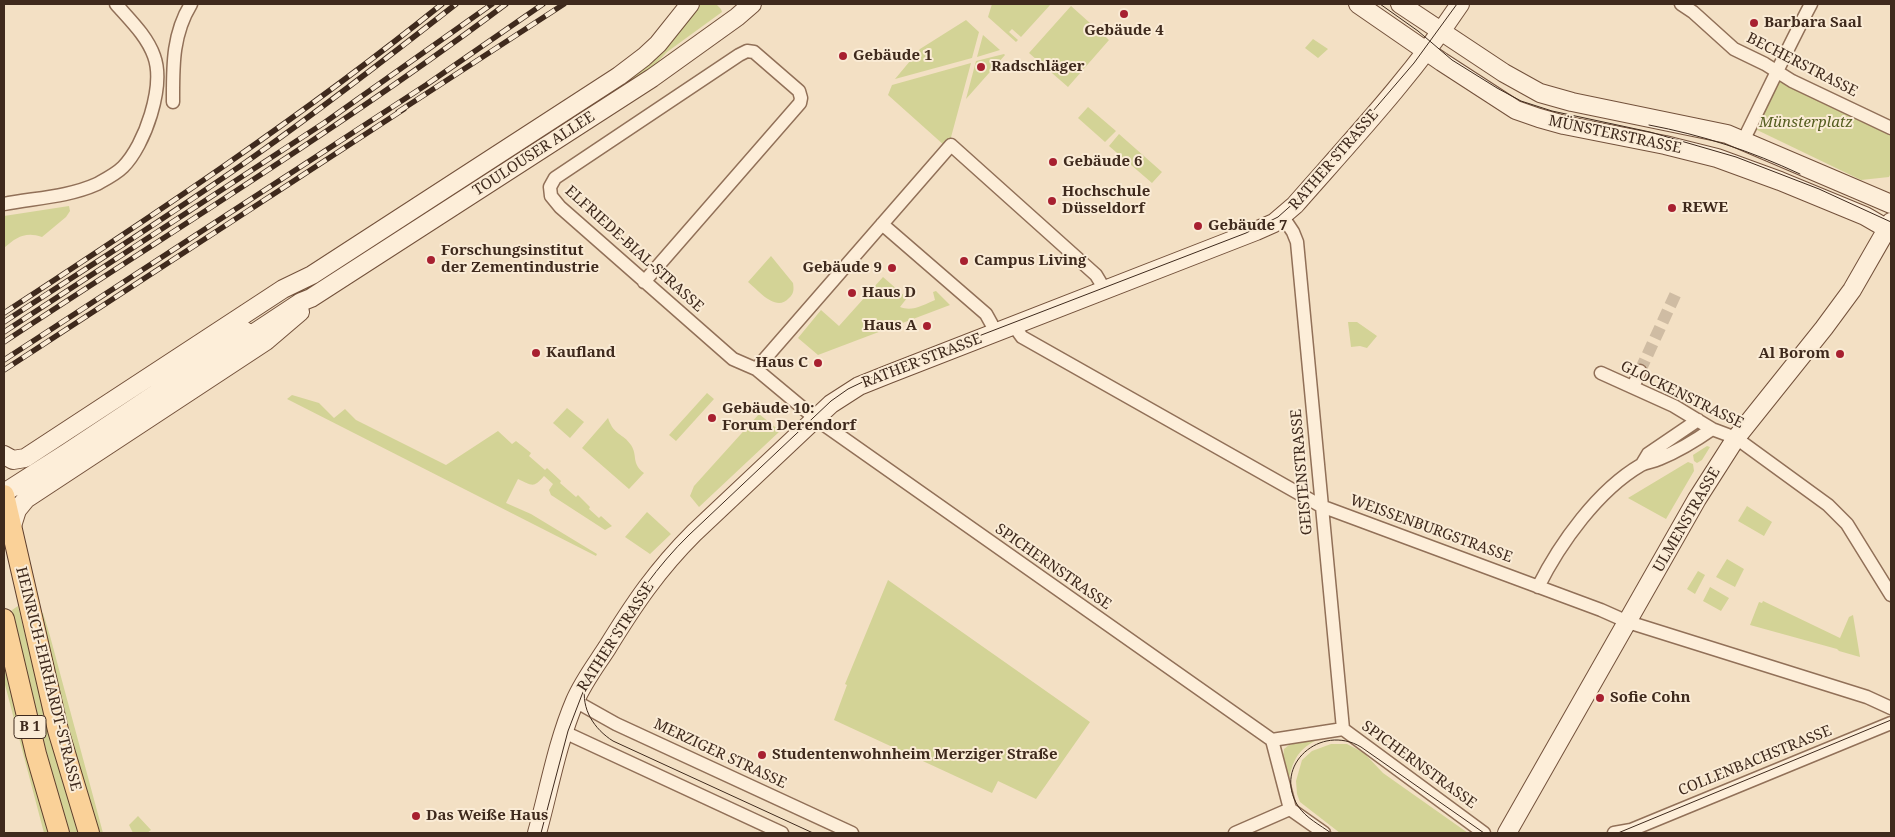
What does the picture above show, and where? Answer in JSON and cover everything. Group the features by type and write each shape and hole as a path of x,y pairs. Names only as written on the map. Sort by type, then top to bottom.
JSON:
{"main road":[{"name":"TOULOUSER ALLEE","path":"312,274 619,76 658,44 690,4"},
{"name":"TOULOUSER ALLEE","path":"311,298 652,78 752,4"},
{"name":"MÜNSTERSTRASSE","path":"1358,4 1505,104 1528,114 1564,125 1665,145 1717,158 1780,181 1890,228"},
{"name":"MÜNSTERSTRASSE","path":"1400,4 1512,78 1550,97 1727,134 1891,204"},
{"name":"RATHER STRASSE","path":"537,833 564,732 575,701 626,618 663,566 694,533 816,419 842,396 859,386 1274,223 1283,217 1313,185 1426,52 1460,4"},
{"name":"ULMENSTRASSE","path":"1507,833 1693,507 1736,438 1852,290 1890,228"},
{"path":"237,340 241,334 300,288 312,274"},
{"path":"11,458 24,458 283,289 312,274"},
{"path":"4,494 237,340 245,338 301,302 311,298"},
{"path":"11,530 17,510 26,499 266,341 306,307 311,298"},
{"name":"HEINRICH-EHRHARDT-STRASSE","path":"4,494 58,730 88,833"},
{"name":"HEINRICH-EHRHARDT-STRASSE","path":"4,619 36,754 59,833"}],"street":[{"path":"4,204 59,195 86,188 113,175 134,153 154,102 158,70 149,45 116,4"},
{"path":"173,102 173,56 190,4"},
{"name":"BECHERSTRASSE","path":"1681,4 1693,12 1734,49 1776,72 1891,128"},
{"path":"1743,141 1811,4"},
{"name":"ELFRIEDE-BIAL-STRASSE","path":"644,282 798,107 802,98 799,91 754,52 747,51 740,54 555,178 550,187 551,196 560,207 644,282 733,359 756,369 816,419"},
{"path":"756,369 951,144 1096,275 1105,290"},
{"name":"GEISTENSTRASSE","path":"1283,217 1297,242 1343,729"},
{"path":"882,224 986,314 996,332"},
{"name":"WEISSENBURGSTRASSE","path":"1014,326 1022,336 1321,506 1602,610 1628,622 1867,698 1891,708"},
{"path":"1632,387 1640,371"},
{"name":"GLOCKENSTRASSE","path":"1602,373 1674,406 1712,429 1736,438 1828,505 1847,524 1891,595"},
{"name":"SPICHERNSTRASSE","path":"816,419 1272,740 1343,729 1484,833"},
{"path":"1538,587 1553,558 1591,509 1610,489 1642,464 1648,454 1698,420"},
{"path":"1642,464 1656,460 1689,445 1712,429"},
{"name":"WEISSENBURGSTRASSE","path":"1867,698 1891,701"},
{"name":"MERZIGER STRASSE","path":"575,701 616,724 852,833"},
{"name":"COLLENBACHSTRASSE","path":"1614,833 1629,832 1891,727"},
{"path":"564,732 782,833"},
{"path":"1272,740 1290,810 1324,833"},
{"path":"1235,833 1290,810"}],"green space":[{"path":"698,4 716,4 722,12 667,52 651,69 294,305 279,308 300,289 637,70"},
{"path":"992,4 1051,4 1021,37 1012,29 1009,32 1018,40 1016,42 988,17"},
{"path":"1071,6 1109,40 1068,87 1029,53"},
{"path":"966,20 979,32 972,58 895,79 920,49"},
{"path":"983,35 1000,50 977,57"},
{"path":"1313,39 1328,49 1318,58 1305,48"},
{"path":"1005,55 966,99 976,61"},
{"path":"971,63 950,141 945,146 888,95 892,85"},
{"name":"Münsterplatz","path":"1779,80 1891,135 1891,173 1889,177 1861,180 1755,129"},
{"path":"1088,107 1116,131 1105,142 1078,118"},
{"path":"1119,134 1162,172 1152,183 1109,146"},
{"path":"69,206 70,211 66,217 42,237 36,235 22,236 4,248 4,216"},
{"path":"771,256 793,283 793,293 784,302 773,302 767,299 748,282"},
{"path":"883,277 907,298 900,307 909,309 922,306 935,300 933,292 936,291 950,305 818,355 798,338 821,310 839,326"},
{"path":"1348,322 1357,322 1377,336 1367,348 1360,346 1351,347"},
{"path":"707,393 714,399 676,441 669,435"},
{"path":"292,395 319,403 334,418 345,409 356,420 446,465 498,431 512,444 516,441 531,453 529,456 545,470 547,468 576,497 578,495 599,518 601,516 612,526 605,530 551,495 549,490 553,484 544,476 532,485 518,479 506,503 531,514 597,554 596,556 287,399"},
{"path":"567,408 584,422 570,438 553,423"},
{"path":"759,414 780,431 699,507 690,496 694,486"},
{"path":"608,418 613,428 631,445 637,466 644,473 629,489 582,448"},
{"path":"1707,446 1710,447 1702,460 1697,463 1694,461 1693,455"},
{"path":"1688,462 1693,464 1694,471 1666,519 1628,498"},
{"path":"1747,506 1772,522 1764,536 1738,521"},
{"path":"647,512 671,534 650,554 625,537"},
{"path":"1727,559 1744,569 1735,587 1716,577"},
{"path":"1698,571 1705,575 1695,594 1687,589"},
{"path":"888,580 1090,722 1036,799 998,781 992,793 834,720 847,685 845,684"},
{"path":"1710,587 1729,598 1721,611 1703,601"},
{"path":"1763,601 1840,638 1849,617 1853,615 1860,657 1750,625 1759,602 1762,603"},
{"path":"18,606 42,704 79,833 70,833 48,758 12,610"},
{"path":"41,613 43,613 50,636 103,833 99,833 72,741"},
{"path":"4,666 50,833 44,833 4,681"},
{"path":"1324,737 1309,744 1299,753 1289,780 1283,758 1284,749 1289,745"},
{"path":"1331,744 1347,744 1364,753 1383,773 1468,833 1340,833 1300,802 1297,794 1296,781 1302,760 1312,751"},
{"path":"138,816 151,830 147,833 133,833 129,825"}],"tunnel":[{"path":"1640,371 1676,293"}],"tram line":[{"path":"1380,4 1418,31 1452,60 1521,101 1552,111 1650,132 1736,157 1819,189 1891,222"},
{"path":"813,833 613,741 600,731 590,718 584,694 588,673 618,625 656,572 689,535 831,401 848,389 875,376 1246,233 1278,217 1296,201 1414,63 1457,4"},
{"path":"1649,125 1726,145 1800,174"},
{"path":"541,833 568,731 583,692"},
{"path":"1618,833 1891,720"},
{"path":"1331,833 1309,818 1298,806 1292,791 1291,776 1296,763 1305,752 1317,744 1331,740 1346,741 1361,747 1484,833"}],"railway":[{"path":"4,313 227,164 336,86 442,4"},
{"path":"4,322 225,177 358,80 456,4"},
{"path":"4,332 324,123 492,4"},
{"path":"4,342 321,135 506,4"},
{"path":"4,360 426,85 543,4"},
{"path":"398,112 564,4"},
{"path":"4,370 404,109"}],"place":[{"name":"Gebäude 4","path":"1124,14"},
{"name":"Barbara Saal","path":"1754,23"},
{"name":"Gebäude 1","path":"843,56"},
{"name":"Radschläger","path":"981,67"},
{"name":"Gebäude 6","path":"1053,162"},
{"name":"Hochschule Düsseldorf","path":"1052,201"},
{"name":"REWE","path":"1672,208"},
{"name":"Gebäude 7","path":"1198,226"},
{"name":"Forschungsinstitut der Zementindustrie","path":"431,260"},
{"name":"Campus Living","path":"964,261"},
{"name":"Gebäude 9","path":"892,268"},
{"name":"Haus D","path":"852,293"},
{"name":"Haus A","path":"927,326"},
{"name":"Kaufland","path":"536,353"},
{"name":"Al Borom","path":"1840,354"},
{"name":"Haus C","path":"818,363"},
{"name":"Gebäude 10: Forum Derendorf","path":"712,418"},
{"name":"Sofie Cohn","path":"1600,698"},
{"name":"Studentenwohnheim Merziger Straße","path":"762,755"},
{"name":"Das Weiße Haus","path":"416,816"}]}
